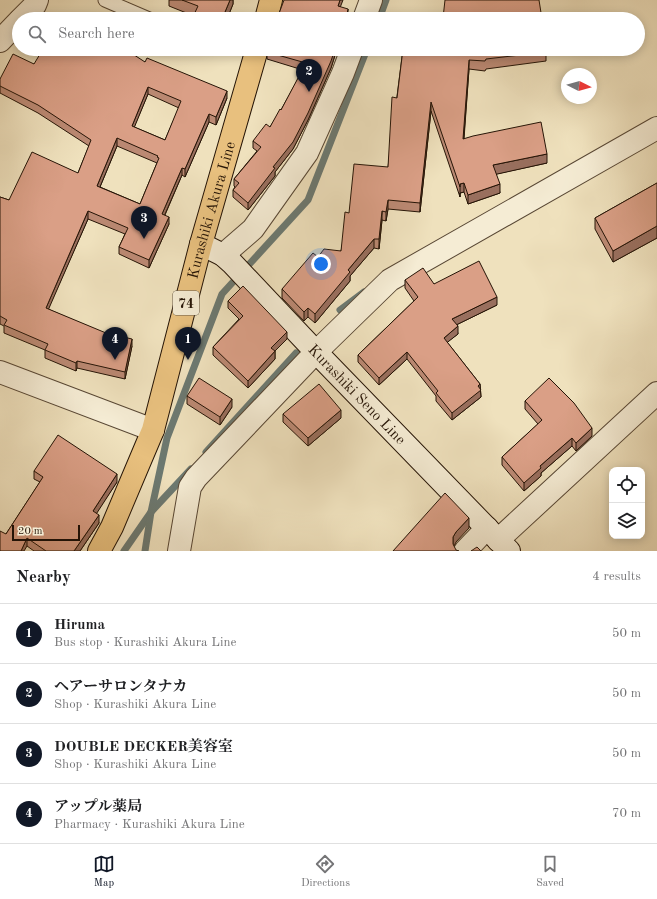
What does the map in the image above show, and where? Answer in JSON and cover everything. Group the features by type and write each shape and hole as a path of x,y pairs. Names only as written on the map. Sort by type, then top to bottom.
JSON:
{"main road":[{"path":"268,12 271,0"},
{"name":"Kurashiki Akura Line","path":"99,551 112,528 153,430 201,244 255,56"}],"street":[{"path":"28,12 37,0"},
{"path":"367,12 371,0"},
{"path":"0,41 12,28"},
{"path":"228,259 253,229 308,153 349,56"},
{"path":"179,551 190,487 196,478 316,352 390,280 657,128"},
{"name":"Kurashiki Seno Line","path":"201,244 228,259 251,285 498,540"},
{"path":"0,372 153,430"},
{"path":"465,551 498,540 657,393"}],"lane":[{"path":"104,0 132,12"}],"building":[{"path":"182,0 230,0 225,12 195,12 198,6"},
{"path":"284,0 340,0 338,6 348,9 347,12 280,12"},
{"path":"445,0 539,0 541,12 444,12"},
{"path":"12,56 17,56 34,64 39,56 136,56 145,62 147,58 227,91 216,117 209,114 185,169 182,168 162,214 169,217 149,260 119,247 128,228 88,211 46,308 106,333 132,339 125,372 77,361 76,363 45,350 48,344 4,325 7,320 0,316 0,197 9,200 32,152 78,173 91,140 38,105 0,86 0,79","holes":["148,87 181,101 165,140 132,126","117,138 158,156 157,157 159,158 140,204 97,186"]},
{"path":"281,56 333,56 308,113 293,142 273,167 275,168 248,203 233,190 239,183 234,179 261,147 253,141 266,124 270,127 280,109 281,110 306,63"},
{"path":"402,56 512,56 486,59 485,61 469,60 463,139 541,122 547,154 493,165 500,184 468,195 464,183 460,184 460,187 431,102 420,203 388,200 386,212 382,211 379,239 374,239 348,270 350,272 315,314 308,308 304,312 282,289 313,253 318,257 324,249 341,251 345,212 349,213 354,164 388,167 392,97 397,98"},
{"path":"657,183 657,226 613,251 595,218"},
{"path":"479,261 497,297 452,319 458,326 444,338 480,384 478,386 481,390 452,413 436,393 438,391 407,352 379,378 358,355 418,297 405,280 423,268 434,284"},
{"path":"243,286 287,332 271,348 275,351 248,381 213,347 243,316 228,301"},
{"path":"199,378 232,399 220,417 187,396"},
{"path":"549,378 574,403 592,428 576,443 572,438 540,466 541,468 524,483 502,457 542,420 525,401"},
{"path":"319,384 341,410 308,438 283,414"},
{"path":"58,435 117,474 93,511 99,515 74,551 46,551 27,538 21,551 0,551 0,531 6,534 43,477 34,471"},
{"path":"445,493 469,518 453,537 453,544 456,550 459,551 393,551"},
{"path":"477,547 481,551 471,551"}],"waterway":[{"path":"382,12 386,0"},
{"path":"145,551 151,512 167,438 222,294 308,200 364,56"},
{"path":"340,310 364,292"},
{"path":"206,452 296,353"},
{"path":"124,551 151,512 191,469"}],"place":[{"name":"ヘアーサロンタナカ","path":"309,92"},
{"name":"DOUBLE DECKER美容室","path":"144,239"},
{"name":"アップル薬局","path":"115,360"},
{"name":"Hiruma","path":"188,360"}]}
